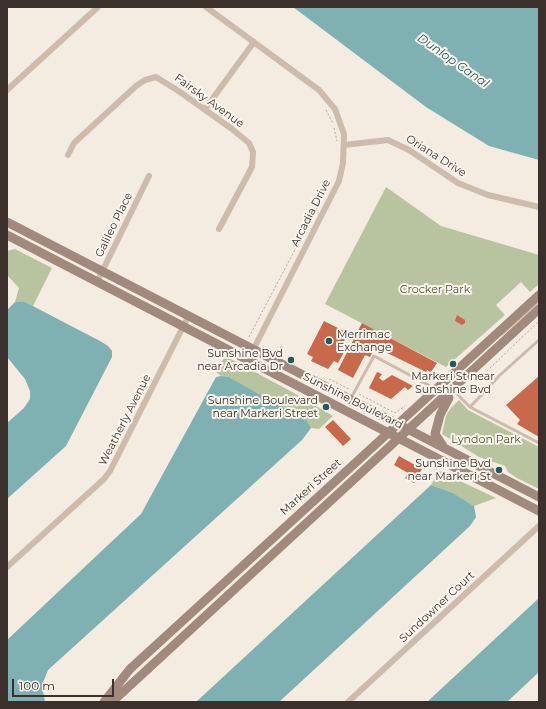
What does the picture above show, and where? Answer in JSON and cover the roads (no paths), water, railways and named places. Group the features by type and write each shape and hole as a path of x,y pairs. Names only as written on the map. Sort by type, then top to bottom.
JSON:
{"main road":[{"name":"Sunshine Boulevard","path":"7,222 253,349 353,396 398,425 539,497"},
{"name":"Sunshine Boulevard","path":"8,237 539,511"},
{"name":"Markeri Street","path":"112,702 130,669 539,296"},
{"name":"Markeri Street","path":"104,702 267,560 341,490 400,439 539,310"},
{"path":"447,449 439,441 435,434 440,415 453,390"},
{"path":"259,551 267,560"}],"street":[{"path":"7,90 98,7"},
{"name":"Arcadia Drive","path":"206,7 319,90 336,109 344,134 341,146 343,163 339,181 248,360"},
{"path":"205,109 254,42"},
{"name":"Fairsky Avenue","path":"68,154 74,143 136,86 145,80 156,77 165,81 205,109 249,143 253,152 252,167 219,229"},
{"name":"Oriana Drive","path":"341,146 388,140 409,150 458,183 488,195 539,207"},
{"name":"Galileo Place","path":"97,282 149,176"},
{"path":"8,237 16,226"},
{"name":"Weatherly Avenue","path":"7,567 104,479 110,471 189,316"},
{"name":"Sundowner Court","path":"348,702 539,526"}],"lane":[{"path":"490,341 505,332 539,301"},
{"path":"470,407 500,375 539,340"},
{"path":"353,396 374,356 436,389"},
{"path":"453,390 470,407 539,443"}],"water":[{"name":"Dunlop Canal","path":"293,7 539,7 539,160 489,146 426,107"},
{"path":"15,302 25,302 100,341 108,346 112,351 112,357 66,446 7,499 7,423 24,408 30,399 30,391 25,379 7,357 7,310"},
{"path":"216,377 229,377 307,421 311,428 302,440 48,670 42,685 45,702 7,702 7,640 141,514"},
{"path":"431,485 453,493 474,506 476,517 470,526 279,702 196,702"},
{"path":"539,598 539,672 507,702 427,702"}],"place":[{"name":"Merrimac Exchange","path":"329,341"},
{"name":"Sunshine Bvd near Arcadia Dr","path":"291,360"},
{"name":"Markeri St near Sunshine Bvd","path":"453,364"},
{"name":"Sunshine Boulevard near Markeri Street","path":"326,407"},
{"name":"Sunshine Bvd near Markeri St","path":"499,470"}],"park label":[{"name":"Crocker Park","path":"435,290"},
{"name":"Lyndon Park","path":"486,440"}]}
